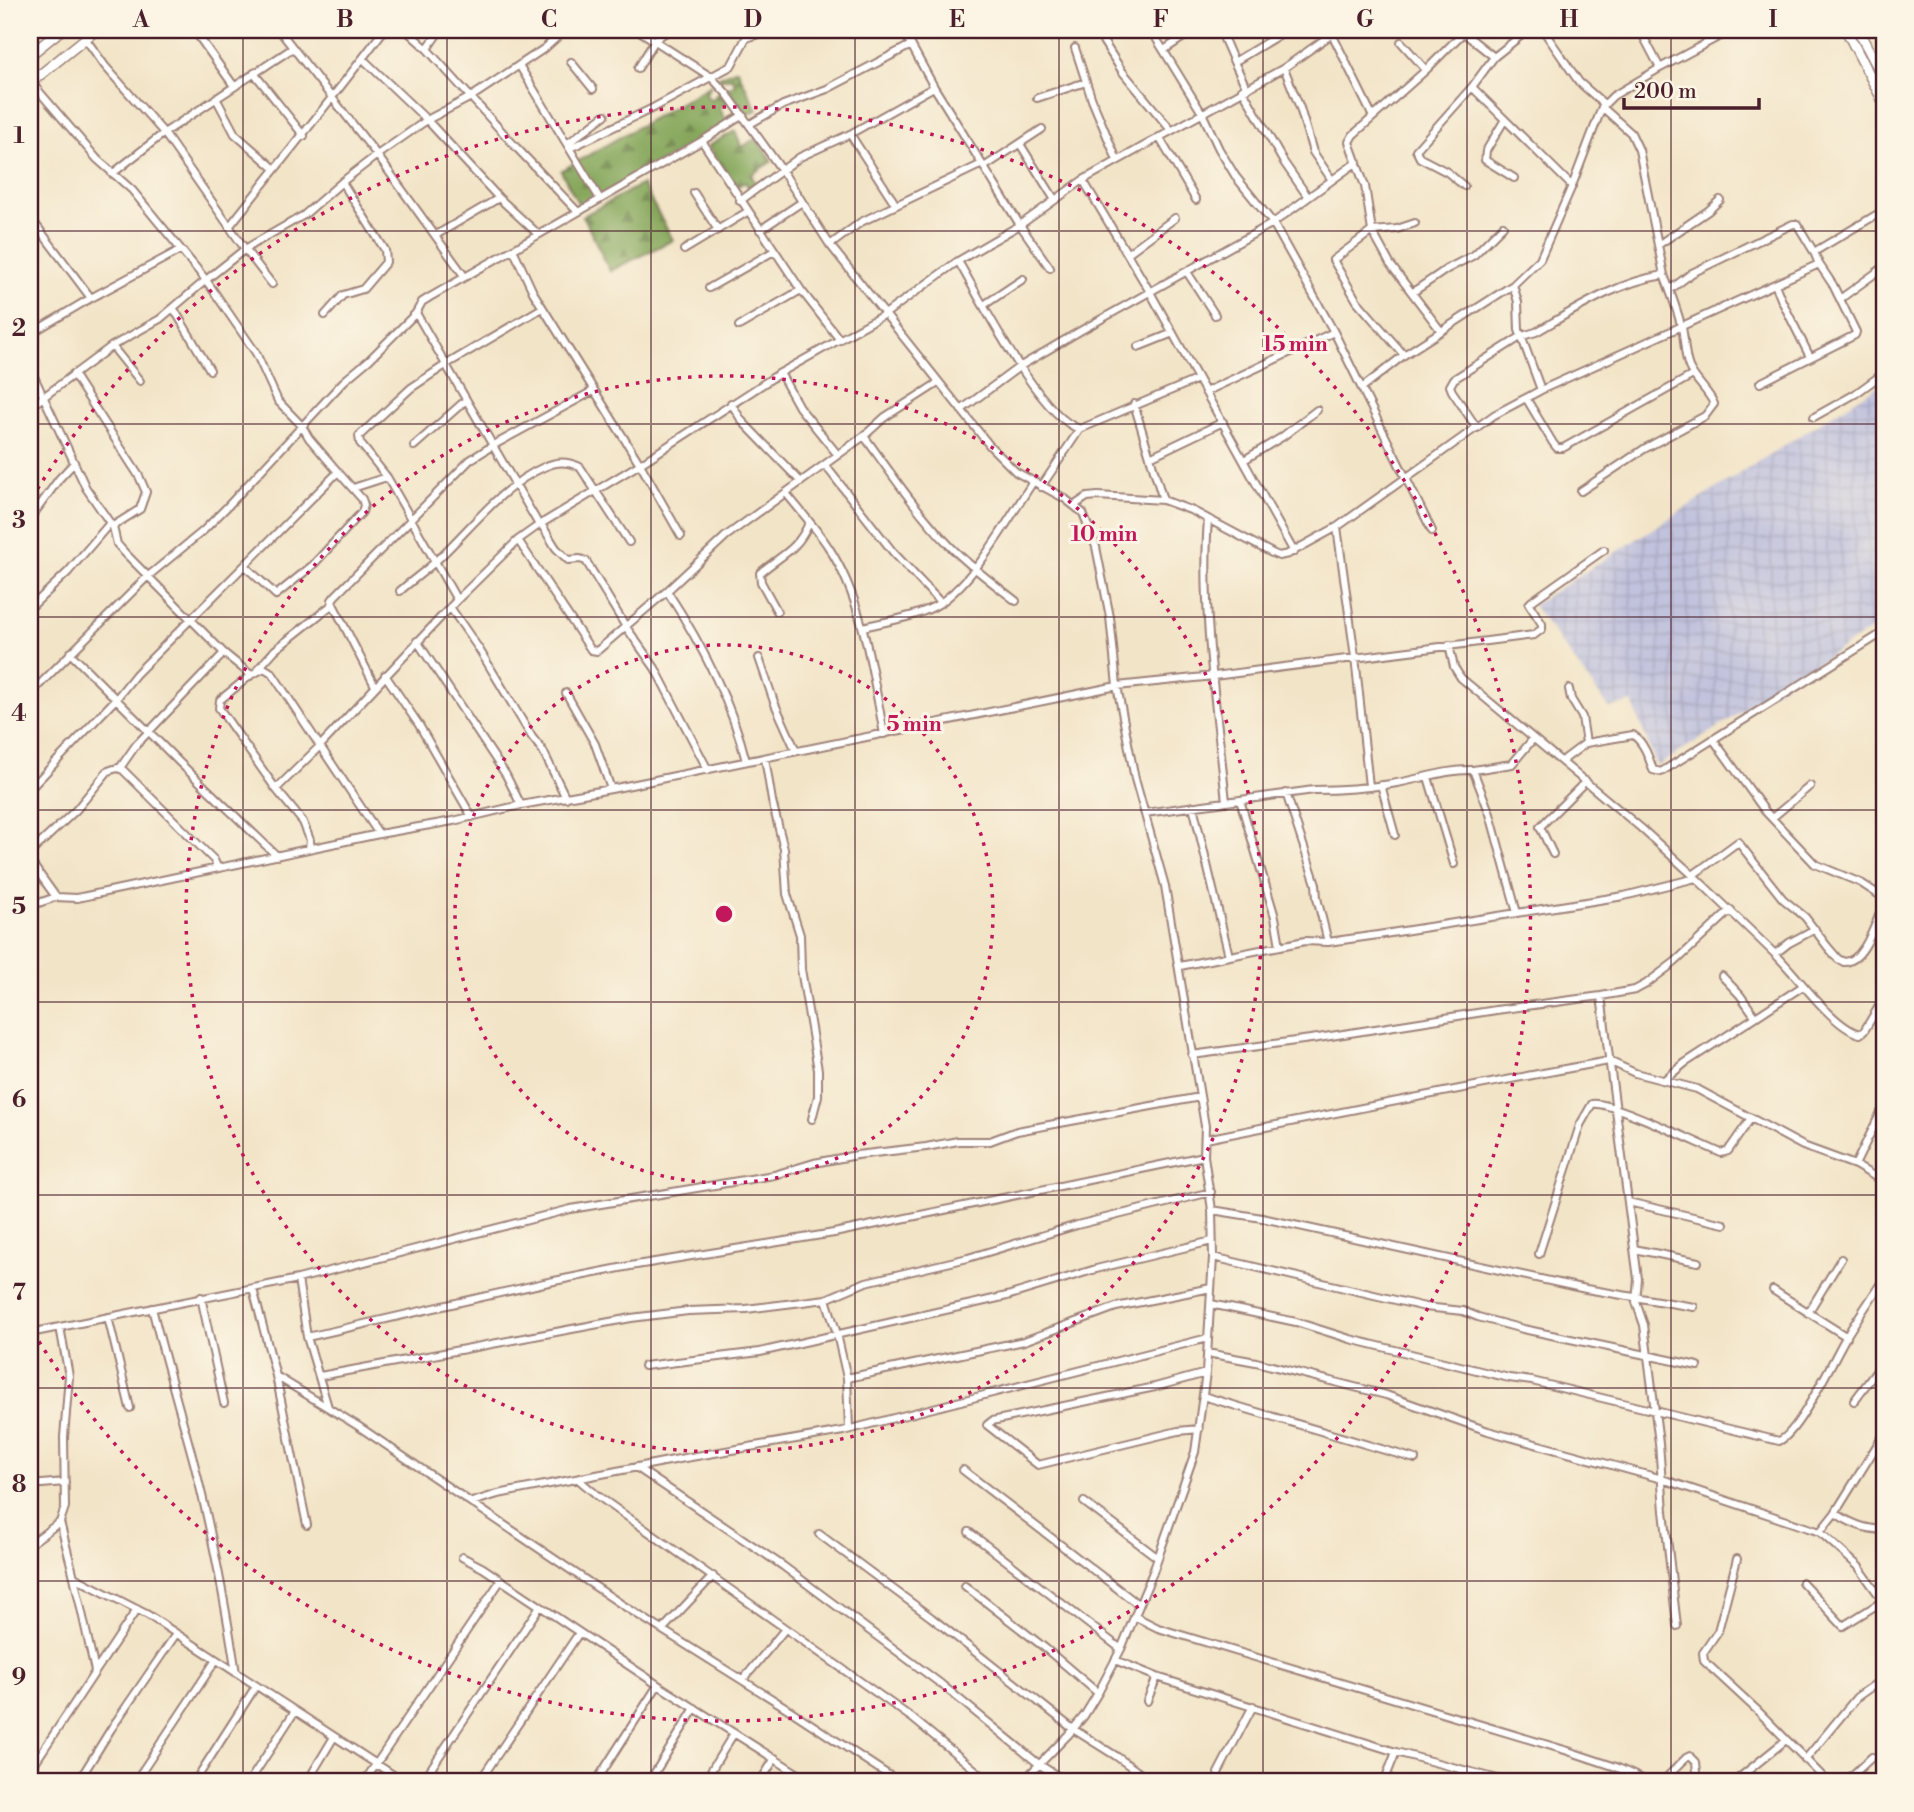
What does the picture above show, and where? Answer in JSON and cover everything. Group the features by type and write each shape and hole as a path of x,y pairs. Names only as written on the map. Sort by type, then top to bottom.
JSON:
{"highway":[{"path":"30,55 61,30"},
{"path":"30,83 96,30"},
{"path":"1846,30 1884,103"},
{"path":"1858,30 1884,79"}],"street":[{"path":"194,30 234,86"},
{"path":"279,30 377,155 465,277"},
{"path":"229,227 304,136 384,30"},
{"path":"406,30 427,48 578,212"},
{"path":"427,48 440,30"},
{"path":"30,407 112,346 174,309 245,249 304,215 377,155 427,120 471,97 545,48 565,30"},
{"path":"638,30 656,39 711,77 750,124 830,245 938,383 990,446 1016,472 1075,505 1083,513 1096,547 1110,617 1117,686 1128,747 1165,886 1180,966 1206,1139 1204,1156 1212,1210 1213,1257 1206,1373 1195,1452 1158,1558 1121,1649 1098,1693 1073,1729 1022,1782"},
{"path":"638,68 656,39 669,30"},
{"path":"569,146 731,66 746,38 771,30"},
{"path":"903,30 934,87 1050,268"},
{"path":"1096,30 1122,71 1171,130"},
{"path":"1151,30 1202,113 1236,177 1273,223 1363,387 1378,425 1432,531"},
{"path":"1164,50 1194,30"},
{"path":"1220,30 1244,88 1283,161 1308,197"},
{"path":"1464,186 1447,172 1420,158 1416,150 1472,87 1494,57 1528,30"},
{"path":"1543,30 1580,82 1636,141 1664,275 1671,289 1686,358 1693,375 1714,404 1709,413 1644,449 1581,491"},
{"path":"1640,30 1660,68"},
{"path":"1363,387 1404,355 1513,285 1540,259 1603,105 1613,96 1660,68 1718,37 1739,30"},
{"path":"1234,62 1283,31"},
{"path":"276,789 518,540 780,373 885,314 958,261 1020,225 1083,180 1284,68 1331,32 1373,117"},
{"path":"1441,331 1390,264 1372,231 1365,186 1349,142 1350,138 1464,32 1494,57"},
{"path":"85,38 105,66 164,133 272,284"},
{"path":"1401,42 1426,70"},
{"path":"750,124 783,104 827,89 911,45"},
{"path":"112,174 164,133 293,48"},
{"path":"1075,48 1091,100 1117,160"},
{"path":"363,58 427,120 499,198 538,234"},
{"path":"572,62 593,89"},
{"path":"519,65 600,199"},
{"path":"1284,68 1313,152 1332,180"},
{"path":"254,74 304,136"},
{"path":"1037,98 1086,82"},
{"path":"30,83 112,174 132,190 206,280 256,353 278,401 302,426 364,505 362,512 313,565 276,595 245,566"},
{"path":"740,201 800,157 850,134 934,87"},
{"path":"1472,87 1572,186"},
{"path":"216,98 234,134 275,169"},
{"path":"569,146 605,115"},
{"path":"30,694 147,576 211,523 344,381 416,313 422,302 743,115"},
{"path":"1504,121 1486,151 1485,160 1514,178"},
{"path":"830,245 861,222 983,165 1020,145 1042,129"},
{"path":"850,134 896,205"},
{"path":"1159,137 1196,200"},
{"path":"702,141 747,212 839,340"},
{"path":"1020,145 1055,200"},
{"path":"961,410 1019,368 1273,223 1357,162"},
{"path":"1083,180 1128,253 1294,552"},
{"path":"325,315 343,295 363,289 386,262 384,250 342,182"},
{"path":"694,193 718,230"},
{"path":"436,235 499,198"},
{"path":"1658,245 1720,200"},
{"path":"760,230 803,202"},
{"path":"684,250 747,212"},
{"path":"1814,252 1876,215 1884,214"},
{"path":"30,217 91,299"},
{"path":"1128,253 1175,218"},
{"path":"1404,355 1357,301 1333,260 1372,231 1396,229 1415,223"},
{"path":"1671,289 1692,273 1793,223 1802,229 1840,299 1854,327 1855,335 1760,383"},
{"path":"1413,292 1474,255 1503,226"},
{"path":"513,248 542,308 640,464 681,536"},
{"path":"30,334 180,250"},
{"path":"709,288 774,251"},
{"path":"958,261 1019,368 1062,418 1080,429"},
{"path":"1075,505 1081,499 1098,496 1163,500 1208,519 1279,556 1294,552 1337,527 1494,415 1541,390 1819,264"},
{"path":"1840,299 1884,267"},
{"path":"1187,271 1215,315"},
{"path":"1477,428 1452,391 1451,382 1522,337 1615,289 1664,275"},
{"path":"984,305 1023,279"},
{"path":"1775,284 1810,356"},
{"path":"1513,285 1519,330 1541,390"},
{"path":"739,326 801,290"},
{"path":"457,600 387,477 360,443 359,436 411,388 446,364 542,308"},
{"path":"174,309 210,370"},
{"path":"416,313 514,485 562,555 568,560 586,561 667,689 708,769"},
{"path":"1205,392 1334,332"},
{"path":"1138,347 1173,333"},
{"path":"112,346 140,381"},
{"path":"30,368 86,488 112,525 117,544 224,653 254,673"},
{"path":"780,373 799,407 838,455"},
{"path":"1814,417 1855,394 1884,373"},
{"path":"30,608 112,525 140,509 146,492 74,374"},
{"path":"1526,398 1553,443 1557,448 1563,448 1693,375"},
{"path":"1041,487 1080,429 1198,379"},
{"path":"518,540 592,650 597,651 726,536 864,436 885,417 938,383"},
{"path":"375,686 332,600 470,460 593,391"},
{"path":"414,446 466,400"},
{"path":"732,404 742,421 801,482"},
{"path":"1134,404 1163,500"},
{"path":"1244,460 1282,437 1317,410"},
{"path":"1150,457 1223,422"},
{"path":"864,436 947,543 1016,601"},
{"path":"400,591 434,563 514,485 542,467 556,462 569,461 580,467 629,541"},
{"path":"30,519 74,463"},
{"path":"825,465 893,552 941,603"},
{"path":"30,789 116,699 136,674 338,472"},
{"path":"353,488 387,477"},
{"path":"863,627 923,611 941,603 975,569 1033,482"},
{"path":"786,493 830,550 843,574 863,627 884,734"},
{"path":"1208,519 1206,547 1214,676 1226,802"},
{"path":"776,611 761,582 760,573 795,547 809,523"},
{"path":"1337,527 1355,657 1368,786"},
{"path":"30,906 56,897 77,898 521,805 1117,686 1534,635 1539,632 1542,624 1531,608 1532,600 1604,550"},
{"path":"667,591 701,648 732,715 746,761"},
{"path":"309,849 310,840 303,822 276,789 219,708 220,700 254,673 275,650 333,604"},
{"path":"450,607 543,751 566,798"},
{"path":"1562,761 1586,743 1633,734 1643,746 1653,770 1658,773 1884,632"},
{"path":"417,641 506,775 521,805"},
{"path":"1449,645 1454,667 1461,678 1586,781 1731,910 1838,1020 1860,1034 1884,999"},
{"path":"70,653 277,856"},
{"path":"30,853 76,810 108,771 120,768 149,732 224,653"},
{"path":"759,658 774,702 796,751"},
{"path":"254,673 264,668 272,673 379,834"},
{"path":"385,675 419,725 472,817"},
{"path":"1569,689 1571,699 1582,717 1586,743"},
{"path":"566,693 595,744 611,789"},
{"path":"1145,813 1286,793 1381,785 1512,764 1533,739"},
{"path":"1713,739 1772,818 1815,864 1861,883 1884,898"},
{"path":"765,758 784,849 787,894 800,934 801,969 818,1070 818,1096 812,1119"},
{"path":"120,768 215,860 217,867"},
{"path":"1474,770 1493,825 1517,913"},
{"path":"1428,777 1454,864"},
{"path":"1553,854 1540,828 1586,781"},
{"path":"1381,785 1395,835"},
{"path":"1772,818 1810,786"},
{"path":"1286,793 1316,884 1328,942"},
{"path":"1240,800 1275,917 1280,946"},
{"path":"1193,807 1229,956"},
{"path":"1180,966 1305,941 1328,942 1625,895 1694,877 1738,842 1783,899 1805,917 1838,959 1849,962 1867,943 1884,904"},
{"path":"30,861 56,897"},
{"path":"1192,1055 1635,990 1675,961 1731,910"},
{"path":"1775,954 1815,929"},
{"path":"1722,976 1755,1016"},
{"path":"1664,1080 1685,1063 1803,986"},
{"path":"1601,996 1634,1249 1638,1290 1636,1302 1644,1325 1655,1411 1677,1626"},
{"path":"1206,1139 1297,1119 1609,1062 1635,1073 1697,1089 1804,1146 1855,1165 1884,1182"},
{"path":"30,1333 298,1279 572,1209 774,1175 814,1163 857,1156 958,1141 981,1143 1017,1130 1200,1097"},
{"path":"1539,1254 1580,1125 1588,1108 1596,1103 1617,1108 1721,1153 1728,1151 1751,1118"},
{"path":"1855,1165 1884,1106"},
{"path":"306,1337 544,1283 630,1266 834,1233 1204,1156"},
{"path":"320,1376 631,1318 688,1311 746,1309 826,1298 866,1282 968,1258 1077,1225 1210,1192"},
{"path":"1628,1202 1724,1224"},
{"path":"1212,1210 1275,1221 1608,1293 1694,1307"},
{"path":"644,1366 760,1352 1007,1296 1096,1269 1212,1241"},
{"path":"1634,1249 1698,1262"},
{"path":"1213,1257 1425,1307 1463,1311 1523,1329 1698,1366"},
{"path":"1808,1313 1841,1259"},
{"path":"1210,1304 1296,1322 1350,1339 1776,1441 1784,1440 1811,1401 1884,1278"},
{"path":"298,1279 306,1337 328,1407"},
{"path":"847,1378 1024,1341 1116,1307 1211,1288"},
{"path":"253,1289 276,1376 307,1525"},
{"path":"1773,1290 1847,1337"},
{"path":"201,1297 224,1403"},
{"path":"826,1298 847,1378 849,1429"},
{"path":"152,1308 194,1464 224,1596 236,1673"},
{"path":"108,1317 130,1408"},
{"path":"60,1327 69,1376 64,1437 65,1507 60,1522 95,1671"},
{"path":"472,1502 488,1496 636,1467 849,1429 1208,1338"},
{"path":"1207,1353 1386,1395 1488,1430 1662,1479 1820,1532 1858,1566 1884,1601 1843,1626 1802,1582"},
{"path":"1854,1401 1884,1361"},
{"path":"1199,1429 1038,1465 988,1425 992,1421 1155,1387 1206,1373"},
{"path":"276,1376 472,1502 621,1604 899,1782"},
{"path":"1203,1396 1415,1459"},
{"path":"1820,1532 1835,1513 1884,1434"},
{"path":"636,1467 783,1566 941,1684 1040,1765 1067,1782"},
{"path":"964,1470 1139,1605"},
{"path":"578,1479 598,1496 912,1718 990,1782"},
{"path":"30,1485 65,1482"},
{"path":"1084,1502 1158,1558"},
{"path":"1835,1513 1853,1525 1884,1530"},
{"path":"30,1544 60,1522"},
{"path":"969,1532 1121,1649"},
{"path":"819,1534 932,1618 1073,1729 1152,1782"},
{"path":"462,1557 811,1782"},
{"path":"1737,1559 1718,1631 1703,1653 1704,1661 1828,1782"},
{"path":"663,1629 711,1575"},
{"path":"711,1575 856,1679"},
{"path":"74,1577 137,1609 404,1782"},
{"path":"364,1782 501,1580"},
{"path":"965,1586 1045,1647 1098,1693"},
{"path":"422,1782 540,1606"},
{"path":"30,1770 137,1609"},
{"path":"1134,1616 1158,1628 1568,1751 1616,1767 1649,1782"},
{"path":"743,1680 785,1629"},
{"path":"479,1782 579,1633"},
{"path":"78,1782 111,1728 176,1634"},
{"path":"135,1782 216,1660"},
{"path":"1115,1660 1157,1677 1396,1752 1509,1782"},
{"path":"1147,1701 1157,1677"},
{"path":"1805,1760 1857,1697 1884,1678"},
{"path":"607,1782 597,1779 658,1685"},
{"path":"197,1778 256,1686"},
{"path":"1218,1773 1252,1706"},
{"path":"649,1782 695,1708"},
{"path":"249,1782 295,1711"},
{"path":"704,1782 734,1733"},
{"path":"307,1782 334,1737"},
{"path":"1734,1782 1786,1740"},
{"path":"1384,1782 1396,1752"},
{"path":"1662,1782 1690,1756 1696,1762 1698,1782"},
{"path":"1846,1782 1872,1757"},
{"path":"760,1782 775,1758"}],"shaded area":[{"path":"1884,382 1884,621 1657,766 1632,702 1609,708 1533,605"}],"green space":[{"path":"737,69 757,110 747,115 728,89 735,84 732,77 720,80 719,77"},
{"path":"711,85 705,95 712,100 719,92 728,102 720,107 724,119 734,113 738,119 580,207 561,171"},
{"path":"735,131 742,147 756,138 772,161 751,175 757,185 750,190 745,182 735,188 708,146"},
{"path":"642,184 673,240 610,271 583,216"}]}
